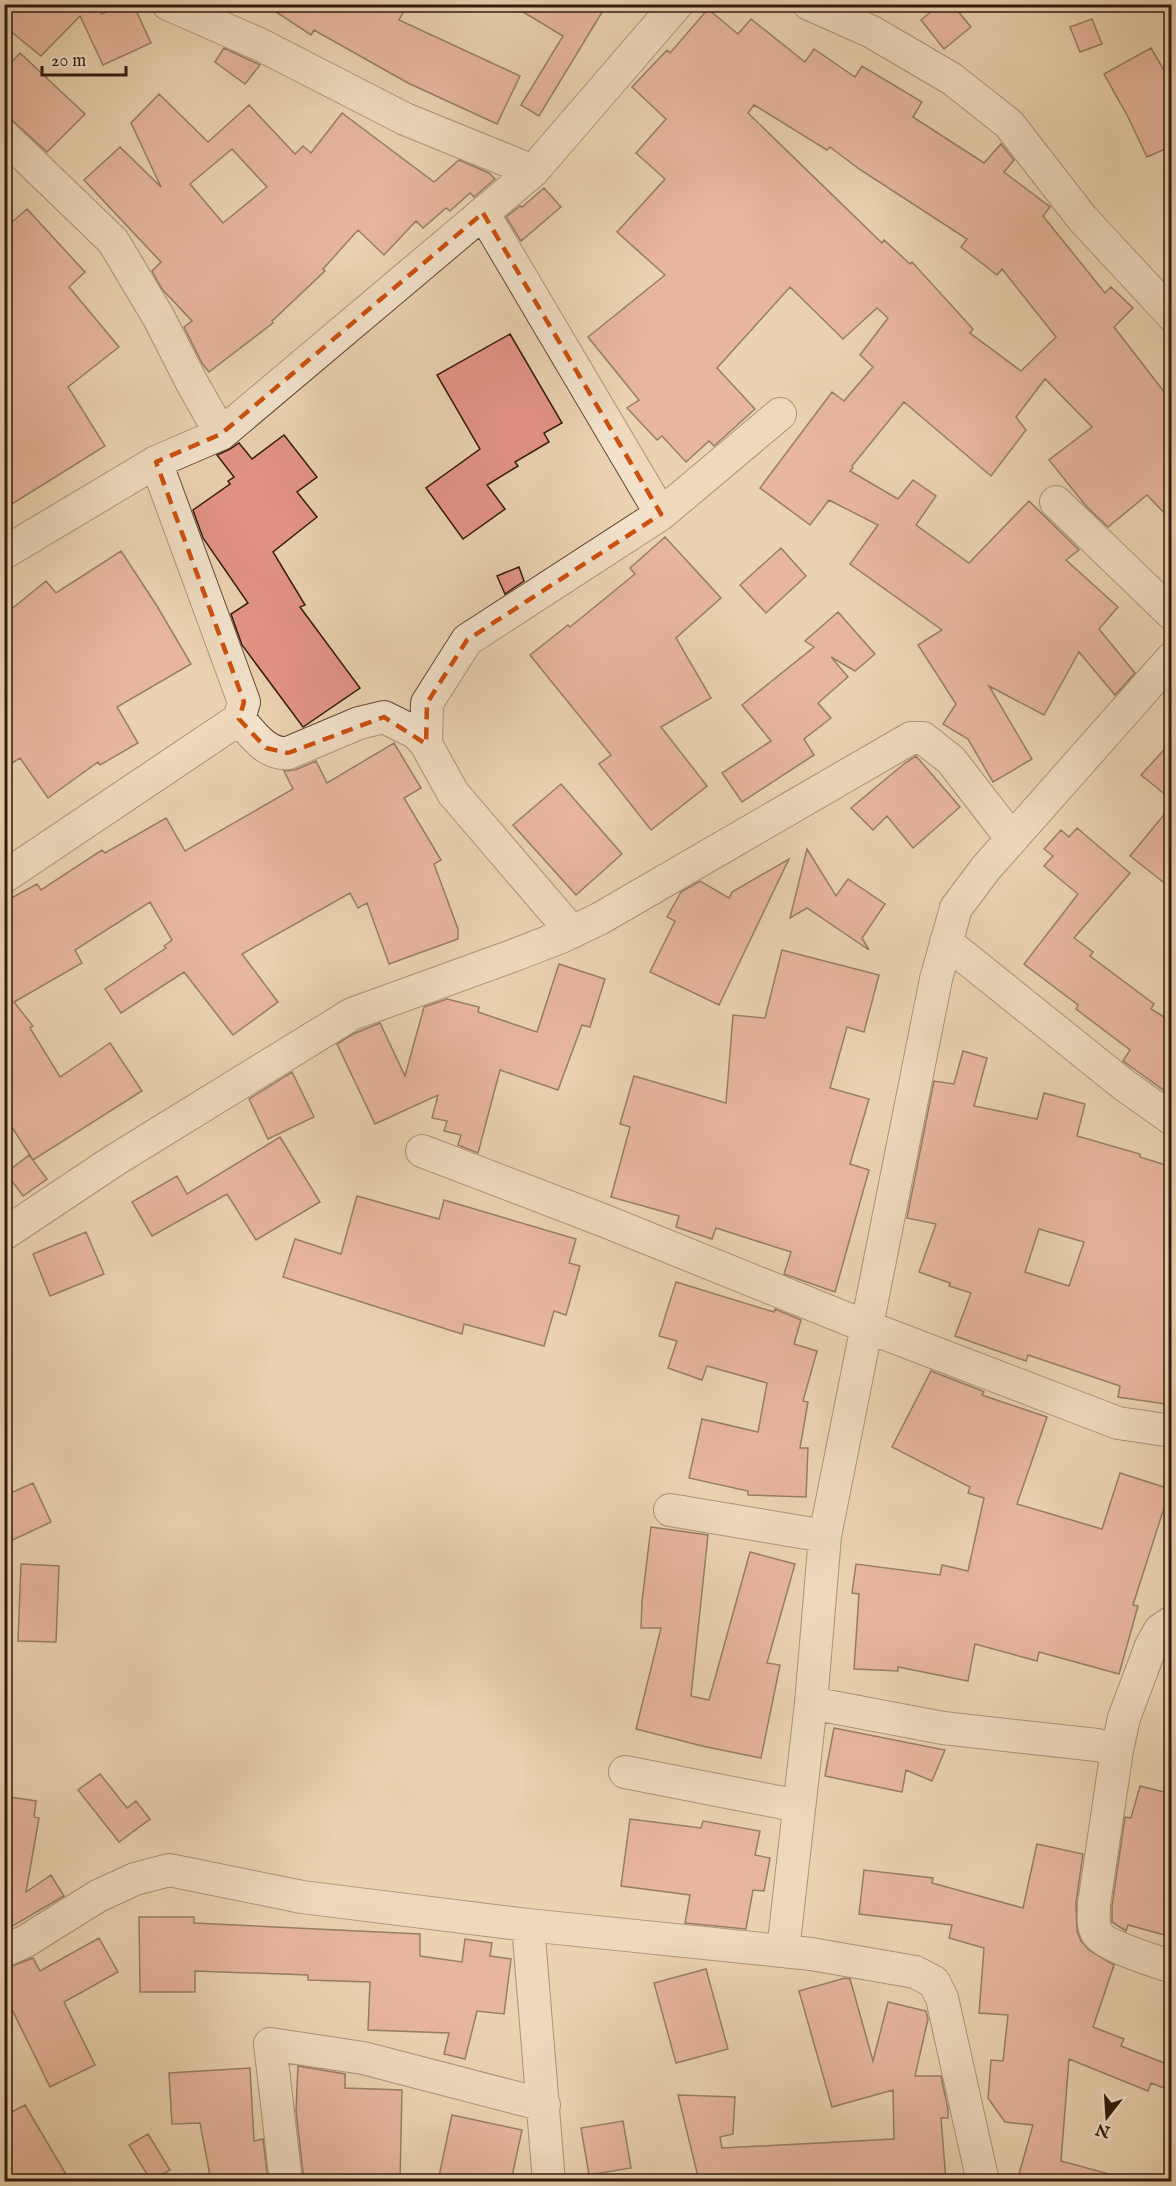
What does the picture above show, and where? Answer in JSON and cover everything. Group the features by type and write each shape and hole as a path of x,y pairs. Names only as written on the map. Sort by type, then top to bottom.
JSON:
{"street":[{"path":"168,4 261,45 405,119 533,171"},
{"path":"4,553 156,462 221,434 533,171 677,4"},
{"path":"810,4 872,32 952,79 1009,124 1082,218 1172,315"},
{"path":"4,136 114,241 159,318 221,434"},
{"path":"483,213 661,514"},
{"path":"426,744 427,703 467,640 661,514 780,414"},
{"path":"4,877 239,719 244,702 156,462"},
{"path":"1056,502 1172,614"},
{"path":"783,1951 811,1703 825,1536 865,1326 936,979 956,908 1012,838 1172,658"},
{"path":"239,719 266,748 278,754 288,753 359,723 427,703"},
{"path":"384,717 416,733 426,744 453,793 572,932"},
{"path":"4,1234 115,1160 351,1014 572,932 620,907 911,738 923,738 951,760 1012,838"},
{"path":"946,942 1124,1085 1172,1119"},
{"path":"422,1152 1118,1423 1172,1431"},
{"path":"670,1510 825,1536"},
{"path":"1172,1622 1160,1630 1151,1646 1124,1718 1117,1750 1094,1904 1094,1924 1098,1935 1109,1942 1172,1967"},
{"path":"811,1703 943,1728 1097,1745 1117,1750"},
{"path":"626,1772 799,1806"},
{"path":"4,1951 26,1941 108,1892 135,1879 169,1870 302,1897 528,1925 783,1951 915,1972 934,1982 942,1998 982,2181"},
{"path":"528,1925 549,2181"},
{"path":"286,2181 270,2044 363,2058 544,2105"}],"highlighted area":[{"path":"483,213 661,514 467,640 427,703 426,744 384,717 288,753 266,748 239,719 244,702 156,462 221,434"}],"building":[{"path":"4,4 93,4 102,14 123,4 133,4 151,43 103,65 80,16 41,56 4,26"},
{"path":"264,4 408,4 399,20 520,76 497,124 408,83 314,30 311,35"},
{"path":"510,4 607,4 539,116 521,105 563,36"},
{"path":"940,4 952,4 971,27 944,49 921,20"},
{"path":"708,9 738,34 751,19 805,62 814,49 855,77 862,66 922,102 913,117 984,163 1001,144 1014,160 1004,172 1050,207 1043,216 1105,293 1111,287 1133,308 1114,327 1172,402 1172,521 1147,495 1108,527 1086,506 1049,460 1092,427 1045,379 1016,417 1026,430 991,476 904,402 850,471 898,499 913,480 936,496 916,525 969,563 1029,501 1079,550 1066,560 1118,607 1099,629 1135,673 1115,695 1079,652 1044,715 989,686 1032,759 993,782 968,739 943,724 956,704 918,645 942,630 850,564 878,525 829,500 810,525 760,488 832,392 844,401 873,367 860,355 888,318 877,308 843,339 790,287 717,368 755,409 714,446 709,441 686,462 662,436 657,440 627,408 639,400 588,337 665,275 617,232 665,179 636,153 666,119 632,87 667,50 670,53","holes":["754,105 827,150 830,147 859,169 967,239 961,247 997,275 1002,269 1056,337 1021,371 970,333 973,329 912,262 910,264 884,240 882,243 748,113"]},
{"path":"1092,19 1102,44 1080,52 1070,27"},
{"path":"224,48 260,65 245,84 215,62"},
{"path":"1151,48 1172,84 1172,146 1147,157 1104,74"},
{"path":"20,53 85,114 47,152 4,113 4,70"},
{"path":"159,94 208,142 249,105 295,154 303,146 311,153 342,113 434,182 459,160 489,173 495,179 474,197 470,193 450,211 446,208 423,228 416,221 384,255 358,230 323,269 325,271 272,321 273,323 209,372 184,327 192,321 162,289 152,271 161,262 84,180 120,147 161,187 131,123","holes":["232,149 267,187 223,223 190,184"]},
{"path":"544,188 561,207 521,241 506,217"},
{"path":"27,209 85,272 69,287 119,347 68,387 105,446 4,509 4,229"},
{"path":"510,334 562,423 544,433 549,442 515,462 518,466 487,485 505,509 463,539 426,488 480,449 437,375"},
{"path":"284,435 317,477 297,492 317,517 273,552 305,605 300,607 360,688 303,727 242,645 231,614 248,603 203,538 193,510 230,484 228,481 234,477 217,455 239,443 252,459"},
{"path":"665,537 721,598 676,638 711,698 661,727 707,786 651,830 599,764 611,755 530,655 568,625 570,627 635,574 630,568"},
{"path":"781,548 806,576 766,613 740,585"},
{"path":"121,551 191,664 117,707 138,743 100,765 98,762 48,798 20,758 4,768 4,615 46,581 56,593"},
{"path":"519,567 524,581 505,594 497,576"},
{"path":"838,612 875,654 855,671 831,657 848,677 818,703 831,718 804,739 814,755 742,802 722,773 771,741 742,705 814,647 805,641"},
{"path":"1172,741 1172,800 1141,775"},
{"path":"394,743 421,788 404,798 441,860 434,864 458,929 458,939 389,964 367,903 358,908 350,893 242,954 278,1002 233,1035 184,972 121,1013 105,989 166,948 164,946 172,940 150,902 75,950 82,963 14,1002 33,1026 30,1028 60,1077 110,1043 142,1091 33,1160 4,1115 4,902 37,884 41,890 102,850 105,853 166,818 185,851 293,789 284,771 295,770 316,761 327,783"},
{"path":"916,756 960,807 913,848 887,816 873,830 851,808"},
{"path":"561,784 622,854 576,895 513,825"},
{"path":"1172,805 1172,889 1130,856"},
{"path":"1077,828 1130,873 1074,938 1093,952 1090,956 1154,1004 1151,1009 1172,1022 1172,1096 1123,1061 1130,1050 1076,1009 1078,1005 1024,964 1078,894 1044,866 1053,856 1044,849 1061,830 1069,837"},
{"path":"807,849 836,896 848,879 885,904 862,938 869,950 807,908 790,918"},
{"path":"789,859 719,1005 650,972 675,921 667,917 681,892 700,881 729,898 732,892"},
{"path":"782,950 879,975 864,1032 847,1027 830,1088 869,1099 850,1164 869,1170 835,1292 784,1274 791,1252 716,1228 712,1239 676,1227 679,1216 611,1197 630,1127 620,1124 634,1076 726,1103 733,1015 765,1018"},
{"path":"559,964 605,979 590,1027 582,1025 558,1090 500,1070 478,1153 458,1145 461,1135 444,1131 447,1121 432,1118 438,1095 375,1124 337,1044 353,1034 380,1023 405,1076 424,1007 447,999 479,1007 478,1012 537,1032"},
{"path":"963,1051 987,1058 974,1106 1037,1119 1044,1093 1085,1104 1077,1136 1140,1154 1140,1157 1172,1167 1172,1405 1118,1397 1120,1386 1028,1355 1026,1361 955,1336 971,1293 919,1272 936,1224 907,1218 934,1081 954,1084","holes":["1039,1229 1084,1242 1069,1286 1025,1272"]},
{"path":"292,1072 314,1117 268,1139 249,1099"},
{"path":"280,1137 320,1202 256,1240 227,1194 152,1236 132,1202 177,1176 187,1194"},
{"path":"29,1155 47,1179 23,1196 6,1173"},
{"path":"357,1196 439,1219 444,1200 576,1239 569,1263 580,1266 566,1315 554,1311 544,1346 464,1324 462,1334 283,1277 295,1239 341,1254"},
{"path":"86,1232 104,1274 50,1296 33,1254"},
{"path":"676,1282 774,1312 775,1309 801,1320 794,1344 817,1351 803,1401 808,1402 800,1448 808,1448 806,1497 748,1495 748,1491 689,1478 702,1419 758,1432 767,1383 707,1366 702,1380 668,1368 677,1341 659,1336"},
{"path":"931,1371 980,1390 984,1392 982,1395 1047,1417 1017,1504 1102,1529 1120,1473 1170,1489 1133,1605 1138,1606 1119,1674 1039,1652 1037,1661 975,1644 968,1681 898,1667 898,1671 854,1669 859,1594 852,1593 856,1564 940,1575 942,1565 968,1571 984,1498 968,1493 970,1487 892,1447"},
{"path":"33,1483 51,1522 4,1544 4,1496"},
{"path":"651,1527 708,1535 691,1696 709,1700 750,1552 795,1564 767,1663 780,1665 761,1758 636,1729 661,1628 641,1628"},
{"path":"21,1564 59,1566 56,1642 18,1641"},
{"path":"834,1728 945,1750 932,1781 906,1770 902,1792 825,1776"},
{"path":"100,1774 127,1808 136,1801 150,1819 119,1842 78,1790"},
{"path":"1140,1786 1172,1794 1172,1937 1128,1925 1126,1931 1112,1922 1112,1906 1125,1817 1131,1818"},
{"path":"10,1797 36,1801 34,1817 39,1818 26,1892 51,1875 64,1896 4,1931 4,1829"},
{"path":"630,1819 701,1828 703,1821 760,1831 755,1855 770,1858 764,1891 753,1890 746,1929 685,1923 690,1895 621,1886"},
{"path":"1037,1844 1083,1854 1076,1903 1077,1931 1081,1941 1089,1950 1114,1965 1093,2027 1124,2039 1121,2046 1172,2066 1172,2091 1151,2083 1148,2091 1069,2059 1061,2161 1109,2174 1108,2181 1017,2181 1033,2125 1005,2122 988,2098 991,2060 1003,2061 1008,2015 979,2013 984,1948 949,1938 952,1925 859,1914 864,1870 933,1878 932,1883 1023,1908"},
{"path":"139,1917 194,1917 194,1923 420,1934 420,1956 462,1962 465,1939 492,1943 490,1956 511,1959 504,2014 477,2011 465,2059 444,2054 449,2033 368,2030 370,1982 308,1980 308,1975 195,1971 195,1992 140,1992"},
{"path":"99,1938 118,1972 64,2002 95,2065 50,2087 4,1993 4,1969 33,1958 40,1971"},
{"path":"706,1969 728,2049 676,2063 654,1983"},
{"path":"845,1978 850,1979 873,2061 888,2002 926,2011 928,2019 915,2076 941,2076 948,2109 948,2118 941,2118 946,2181 699,2181 678,2095 735,2097 733,2134 720,2137 722,2148 894,2139 893,2090 832,2107 799,1991"},
{"path":"298,2066 345,2074 345,2088 402,2090 400,2181 304,2181 296,2111"},
{"path":"250,2068 254,2141 263,2139 268,2181 211,2181 200,2123 172,2124 169,2073"},
{"path":"25,2105 70,2181 4,2181 4,2116"},
{"path":"452,2115 522,2130 511,2181 438,2181"},
{"path":"623,2121 631,2168 589,2175 581,2128"},
{"path":"148,2134 170,2170 151,2181 129,2145"}]}
